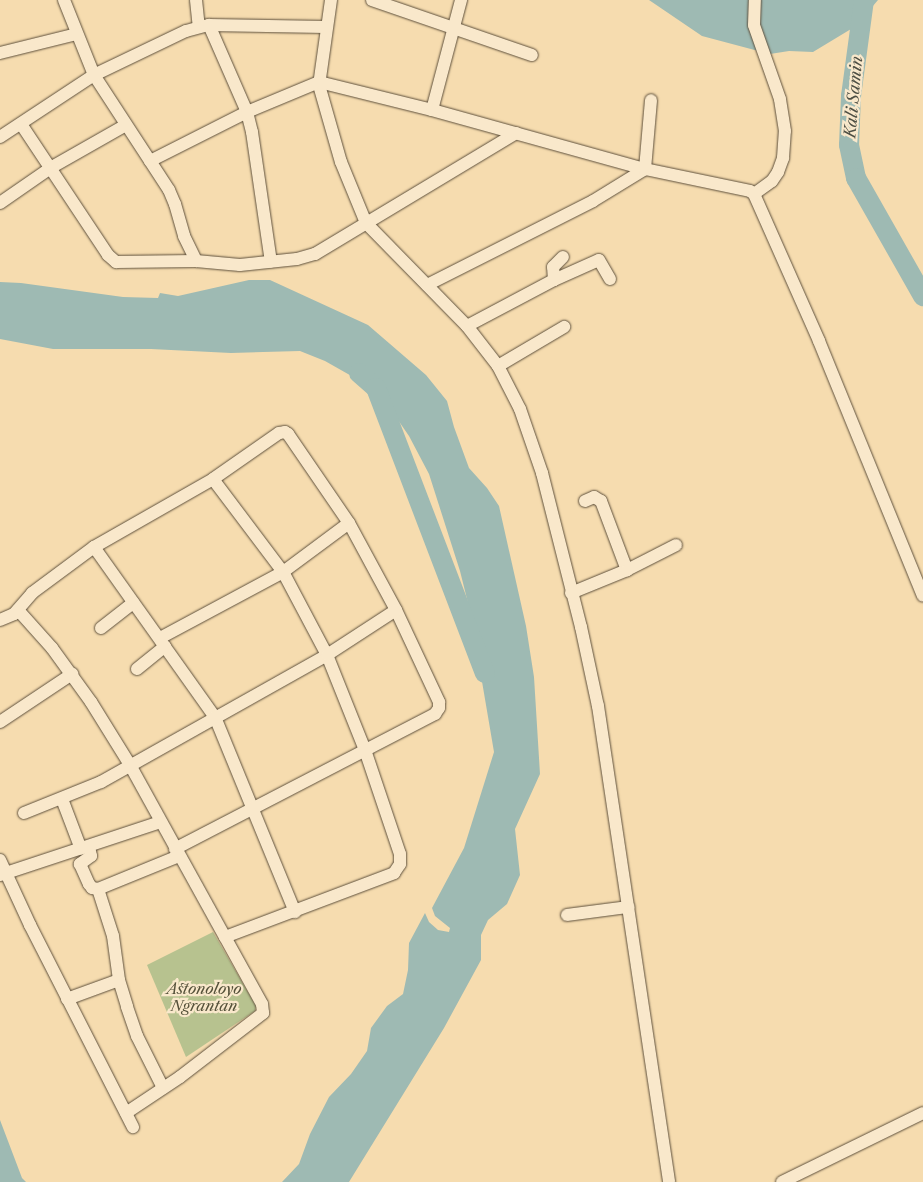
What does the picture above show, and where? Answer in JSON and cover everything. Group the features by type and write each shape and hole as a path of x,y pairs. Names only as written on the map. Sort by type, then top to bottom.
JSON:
{"street":[{"path":"64,0 94,75 150,161 175,204 184,236 196,261"},
{"path":"196,0 204,26 247,112 252,132 271,262"},
{"path":"331,0 319,82 341,162 366,223 466,326 498,366 520,409 542,473 581,627 598,706 669,1182"},
{"path":"372,0 532,56"},
{"path":"432,110 462,0"},
{"path":"754,194 772,181 778,172 783,158 785,132 780,99 754,25 756,0"},
{"path":"0,138 94,75 204,26 326,27"},
{"path":"0,53 77,34"},
{"path":"150,161 247,112 319,82 432,110 645,169 746,189 754,194 851,418 923,596"},
{"path":"645,169 651,100"},
{"path":"21,124 108,255 116,262 196,261 240,265 306,258 516,133"},
{"path":"0,203 52,168 126,125"},
{"path":"427,285 592,201 645,169"},
{"path":"554,280 553,267 563,257"},
{"path":"466,326 554,280 599,260 610,279"},
{"path":"498,366 564,327"},
{"path":"0,620 9,618 32,593 94,547 213,479 279,433 284,432 293,441 349,523 396,610 438,702 439,708 435,714 253,807 177,852 98,890 92,888 81,866 81,863 91,856 85,848 62,799"},
{"path":"213,479 283,572 327,654 365,750 400,854 400,864 394,873 295,912 224,937"},
{"path":"585,501 594,497 601,502 627,570"},
{"path":"137,669 162,642 283,572 349,523"},
{"path":"571,593 627,570 676,544"},
{"path":"94,547 215,717 295,912"},
{"path":"101,628 133,603"},
{"path":"18,610 72,674 130,765 262,1004 263,1013 163,1088 126,1113"},
{"path":"24,813 89,788 327,654 396,610"},
{"path":"0,722 72,674"},
{"path":"2,874 160,822"},
{"path":"0,860 2,874 133,1127"},
{"path":"98,890 113,936 119,980 137,1036 163,1088"},
{"path":"566,915 628,907"},
{"path":"67,999 119,980"},
{"path":"782,1182 923,1113"}],"green space":[{"name":"Astonoloyo Ngrantan","path":"213,932 256,1006 255,1011 186,1057 147,965"}],"water":[{"path":"649,0 878,0 856,26 813,52 789,51 770,54 702,36"},
{"path":"249,280 270,280 368,325 426,375 447,401 469,468 487,488 499,506 526,626 534,677 540,774 515,829 520,875 507,904 488,920 481,935 481,960 444,1028 349,1182 282,1182 299,1164 310,1134 329,1097 351,1074 367,1051 371,1028 387,1006 403,994 408,970 409,943 425,913 429,922 438,930 449,932 450,928 435,916 432,908 464,848 494,752 470,611 460,571 429,474 409,436 378,391 325,361 300,351 231,353 151,349 53,349 0,339 0,282 21,283 123,297 158,298 160,293 178,296"},
{"path":"0,1120 22,1178 26,1182 0,1182"}],"waterway":[{"name":"Kali Samin","path":"864,0 851,96 849,145 856,178 923,296"},
{"path":"359,373 376,388 485,673"}]}
